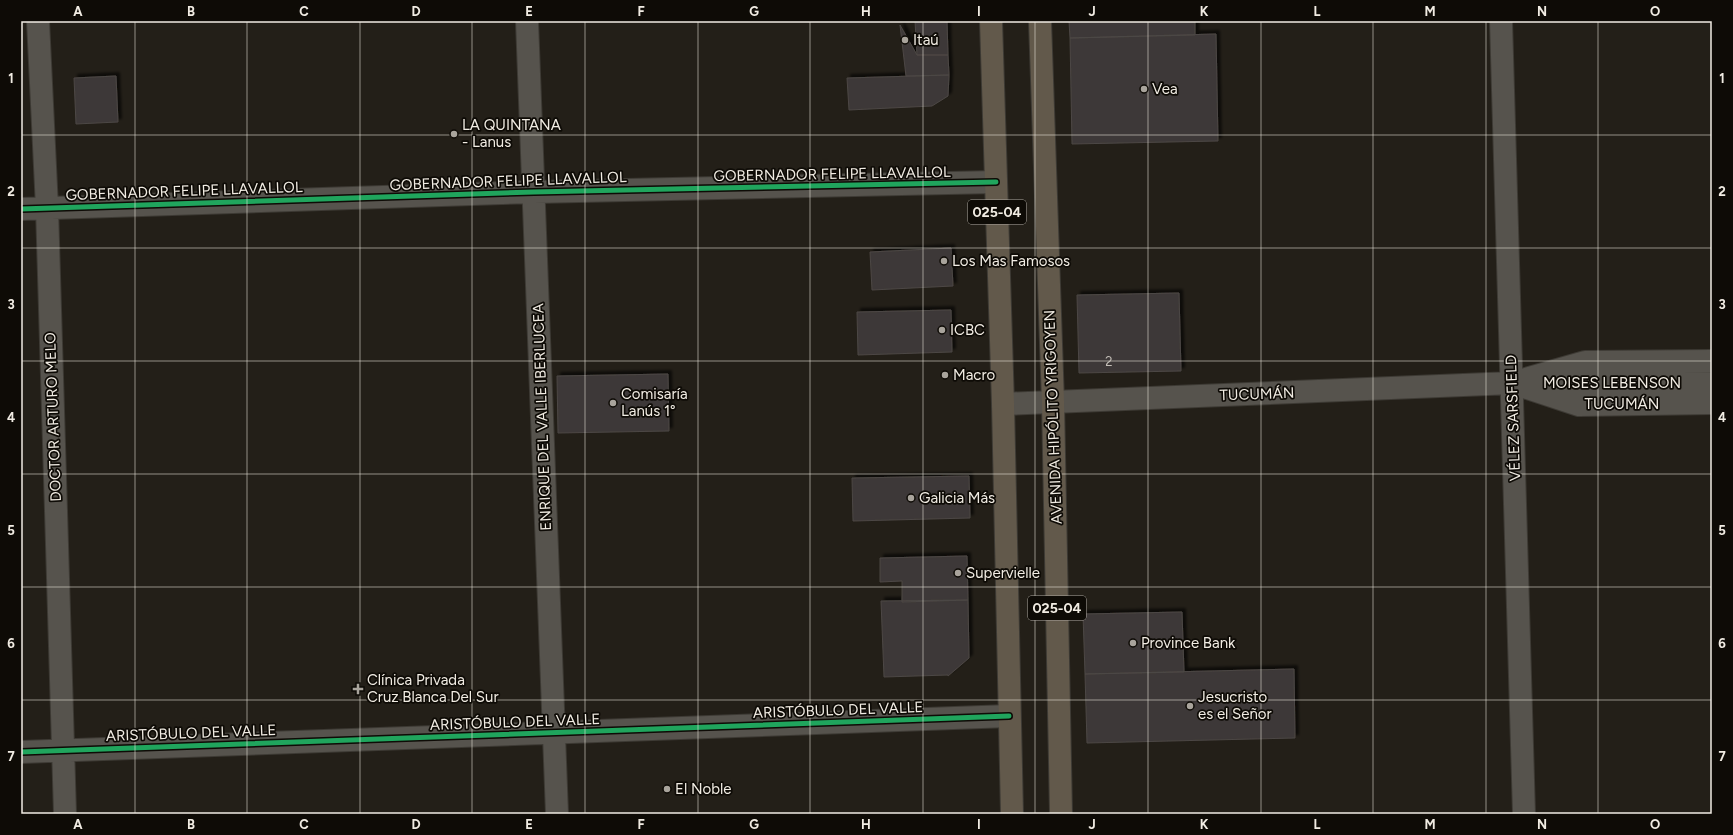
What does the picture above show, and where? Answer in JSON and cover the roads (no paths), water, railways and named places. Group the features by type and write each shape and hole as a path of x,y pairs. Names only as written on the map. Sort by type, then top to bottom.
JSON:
{"main road":[{"name":"025-04","path":"991,21 1003,404 1012,814"},
{"name":"AVENIDA HIPÓLITO YRIGOYEN","path":"1040,21 1053,402 1062,814"}],"street":[{"name":"DOCTOR ARTURO MELO","path":"38,21 47,208 65,814"},
{"name":"ENRIQUE DEL VALLE IBERLUCEA","path":"527,21 557,814"},
{"name":"VÉLEZ SARSFIELD","path":"1502,21 1524,814"},
{"name":"GOBERNADOR FELIPE LLAVALLOL","path":"21,209 534,192 996,182"},
{"name":"TUCUMÁN","path":"1003,404 1512,383 1585,362 1712,361"},
{"name":"TUCUMÁN","path":"1512,383 1579,405 1712,403"},
{"name":"MOISES LEBENSON","path":"1512,383 1712,383"},
{"name":"ARISTÓBULO DEL VALLE","path":"21,752 1009,716"}],"place":[{"name":"Itaú","path":"905,40"},
{"name":"Vea","path":"1144,89"},
{"name":"LA QUINTANA - Lanus","path":"454,134"},
{"name":"Los Mas Famosos","path":"944,261"},
{"name":"ICBC","path":"942,330"},
{"name":"Macro","path":"945,375"},
{"name":"Comisaría Lanús 1°","path":"613,403"},
{"name":"Galicia Más","path":"911,498"},
{"name":"Supervielle","path":"958,573"},
{"name":"Province Bank","path":"1133,643"},
{"name":"Clínica Privada Cruz Blanca Del Sur","path":"358,689"},
{"name":"Jesucristo es el Señor","path":"1190,706"},
{"name":"El Noble","path":"667,789"}]}
